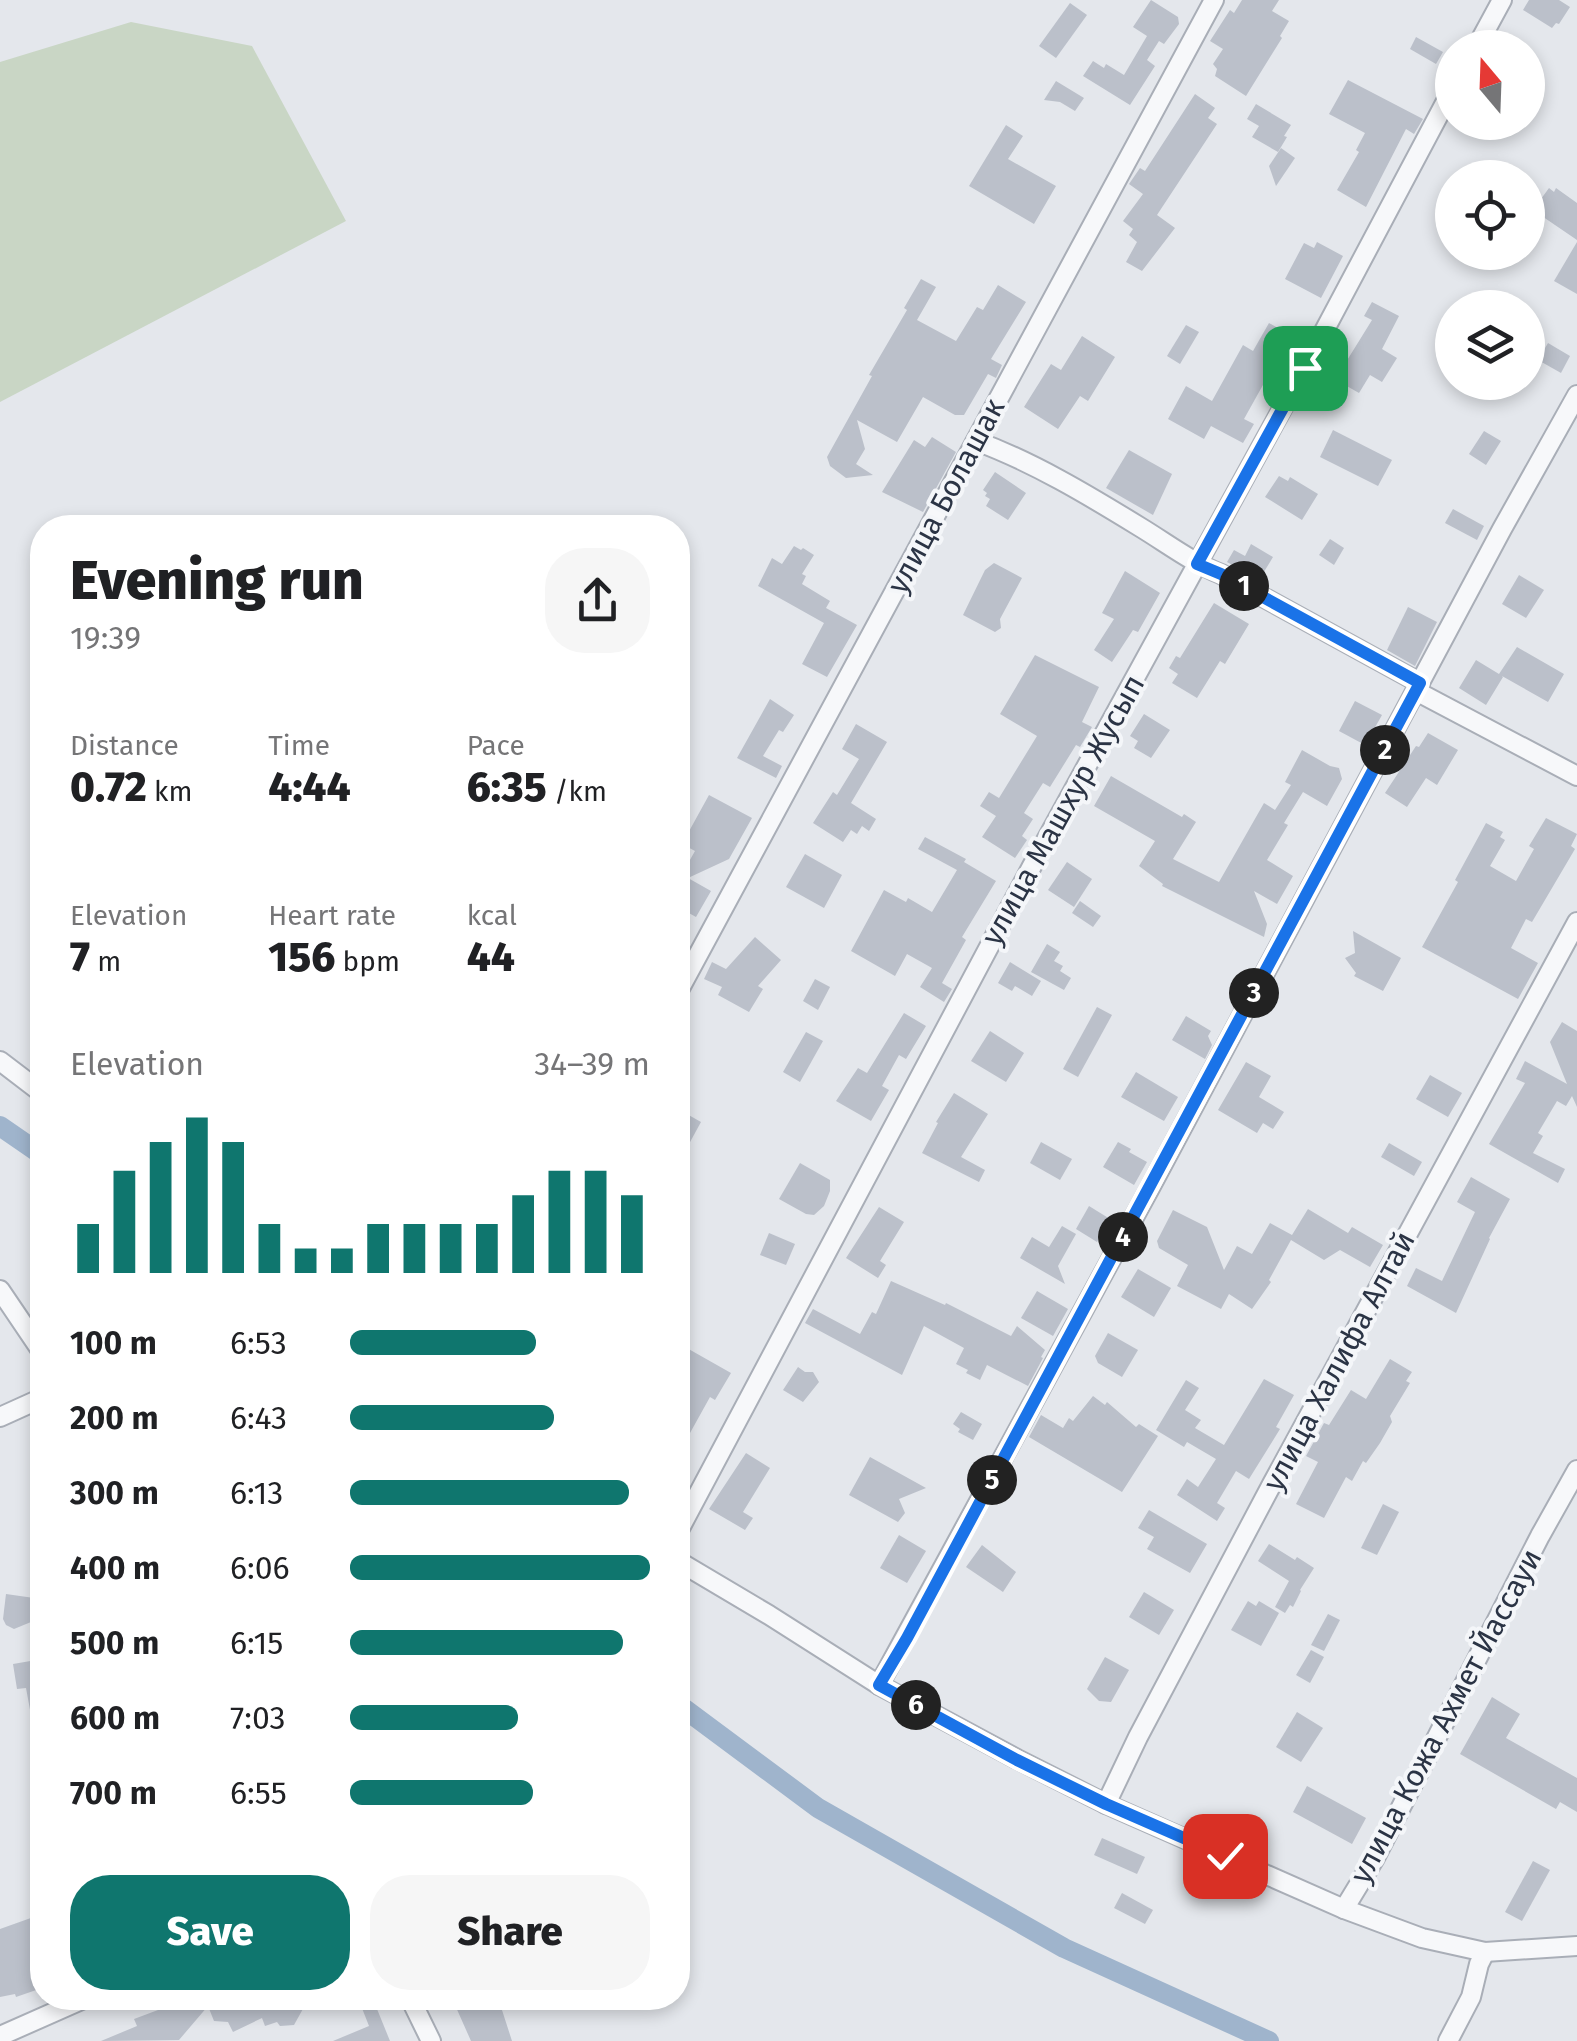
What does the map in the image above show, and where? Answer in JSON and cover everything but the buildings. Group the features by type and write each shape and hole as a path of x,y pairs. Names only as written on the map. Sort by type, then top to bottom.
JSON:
{"street":[{"name":"улица Болашак","path":"690,970 1214,0"},
{"path":"1486,30 1502,0"},
{"name":"улица Машхур Жусып","path":"690,1509 1435,122"},
{"path":"879,1685 1577,395"},
{"path":"976,440 1089,497 1197,564 1577,776"},
{"name":"улица Халифа Алтай","path":"1106,1804 1263,1501 1577,922"},
{"path":"0,1061 30,1084"},
{"path":"0,1290 30,1334"},
{"path":"0,1418 30,1404"},
{"name":"улица Кожа Ахмет Йассауи","path":"1344,1909 1375,1858 1577,1470"},
{"path":"690,1568 879,1685 1017,1760 1106,1804 1344,1909 1422,1938 1485,1952 1577,1946"},
{"path":"1448,2041 1471,1996 1485,1952"},
{"path":"0,2036 59,2010"},
{"path":"416,2010 431,2041"}],"green space":[{"path":"131,22 252,46 346,221 0,402 0,62"}],"waterway":[{"path":"0,1126 30,1147"},
{"path":"690,1713 818,1808 1064,1948 1269,2041"}],"route":[{"path":"1225,1856 1106,1804 879,1685 1420,683 1197,564 1305,368"}]}
